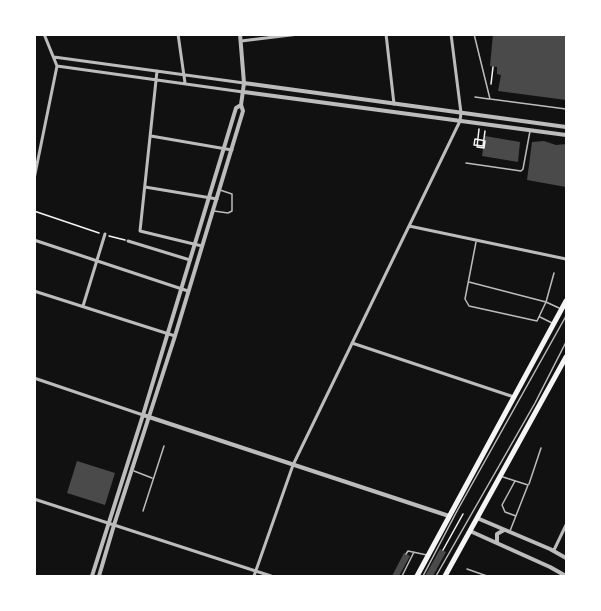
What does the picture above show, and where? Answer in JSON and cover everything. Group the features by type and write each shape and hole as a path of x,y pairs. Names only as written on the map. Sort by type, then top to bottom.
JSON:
{"main road":[{"path":"417,576 567,301"},
{"path":"445,576 566,361"}],"street":[{"path":"34,178 57,66 44,34"},
{"path":"178,34 185,83"},
{"path":"99,576 176,336 243,111 244,83 240,34"},
{"path":"241,42 298,34"},
{"path":"386,34 394,104"},
{"path":"254,576 292,465 460,121 461,113 451,34"},
{"path":"54,57 567,127"},
{"path":"57,66 567,135"},
{"path":"158,71 140,231 202,246"},
{"path":"92,576 144,415 166,333 236,108 242,105"},
{"path":"151,136 232,150"},
{"path":"145,187 216,199"},
{"path":"409,226 567,259"},
{"path":"83,306 105,234"},
{"path":"34,240 188,291"},
{"path":"128,241 190,260"},
{"path":"34,291 176,336"},
{"path":"352,343 514,398"},
{"path":"34,378 449,516"},
{"path":"34,499 271,576"},
{"path":"477,518 554,550 567,558"},
{"path":"554,550 567,525"},
{"path":"498,543 497,534 505,530"},
{"path":"470,531 566,576"}],"lane":[{"path":"474,34 490,99"},
{"path":"475,97 567,109"},
{"path":"466,163 521,171 530,130"},
{"path":"213,210 228,213 232,211 232,194 219,190"},
{"path":"476,240 465,299 469,306 534,322 546,302 554,273"},
{"path":"468,282 546,302 562,310"},
{"path":"423,576 567,316"},
{"path":"539,317 555,325"},
{"path":"436,576 535,403 567,342"},
{"path":"143,511 165,446"},
{"path":"510,532 541,448"},
{"path":"133,471 154,479"},
{"path":"501,476 528,485"},
{"path":"515,481 502,505 505,512 516,516"},
{"path":"406,554 408,551 428,556"},
{"path":"402,576 414,552"},
{"path":"467,569 487,576"}],"path":[{"path":"479,129 477,147 484,148 485,141 481,140"},
{"path":"34,211 128,241"},
{"path":"443,550 463,514"}],"building":[{"path":"493,34 566,34 566,100 498,91 501,75 497,74 497,67 490,66"},
{"path":"485,136 520,142 518,162 482,156"},
{"path":"544,141 556,145 566,144 566,187 527,180 532,142"},
{"path":"77,461 115,473 105,505 67,493"},
{"path":"440,549 446,552 433,576 425,576"},
{"path":"404,553 410,556 399,576 392,576"}]}
